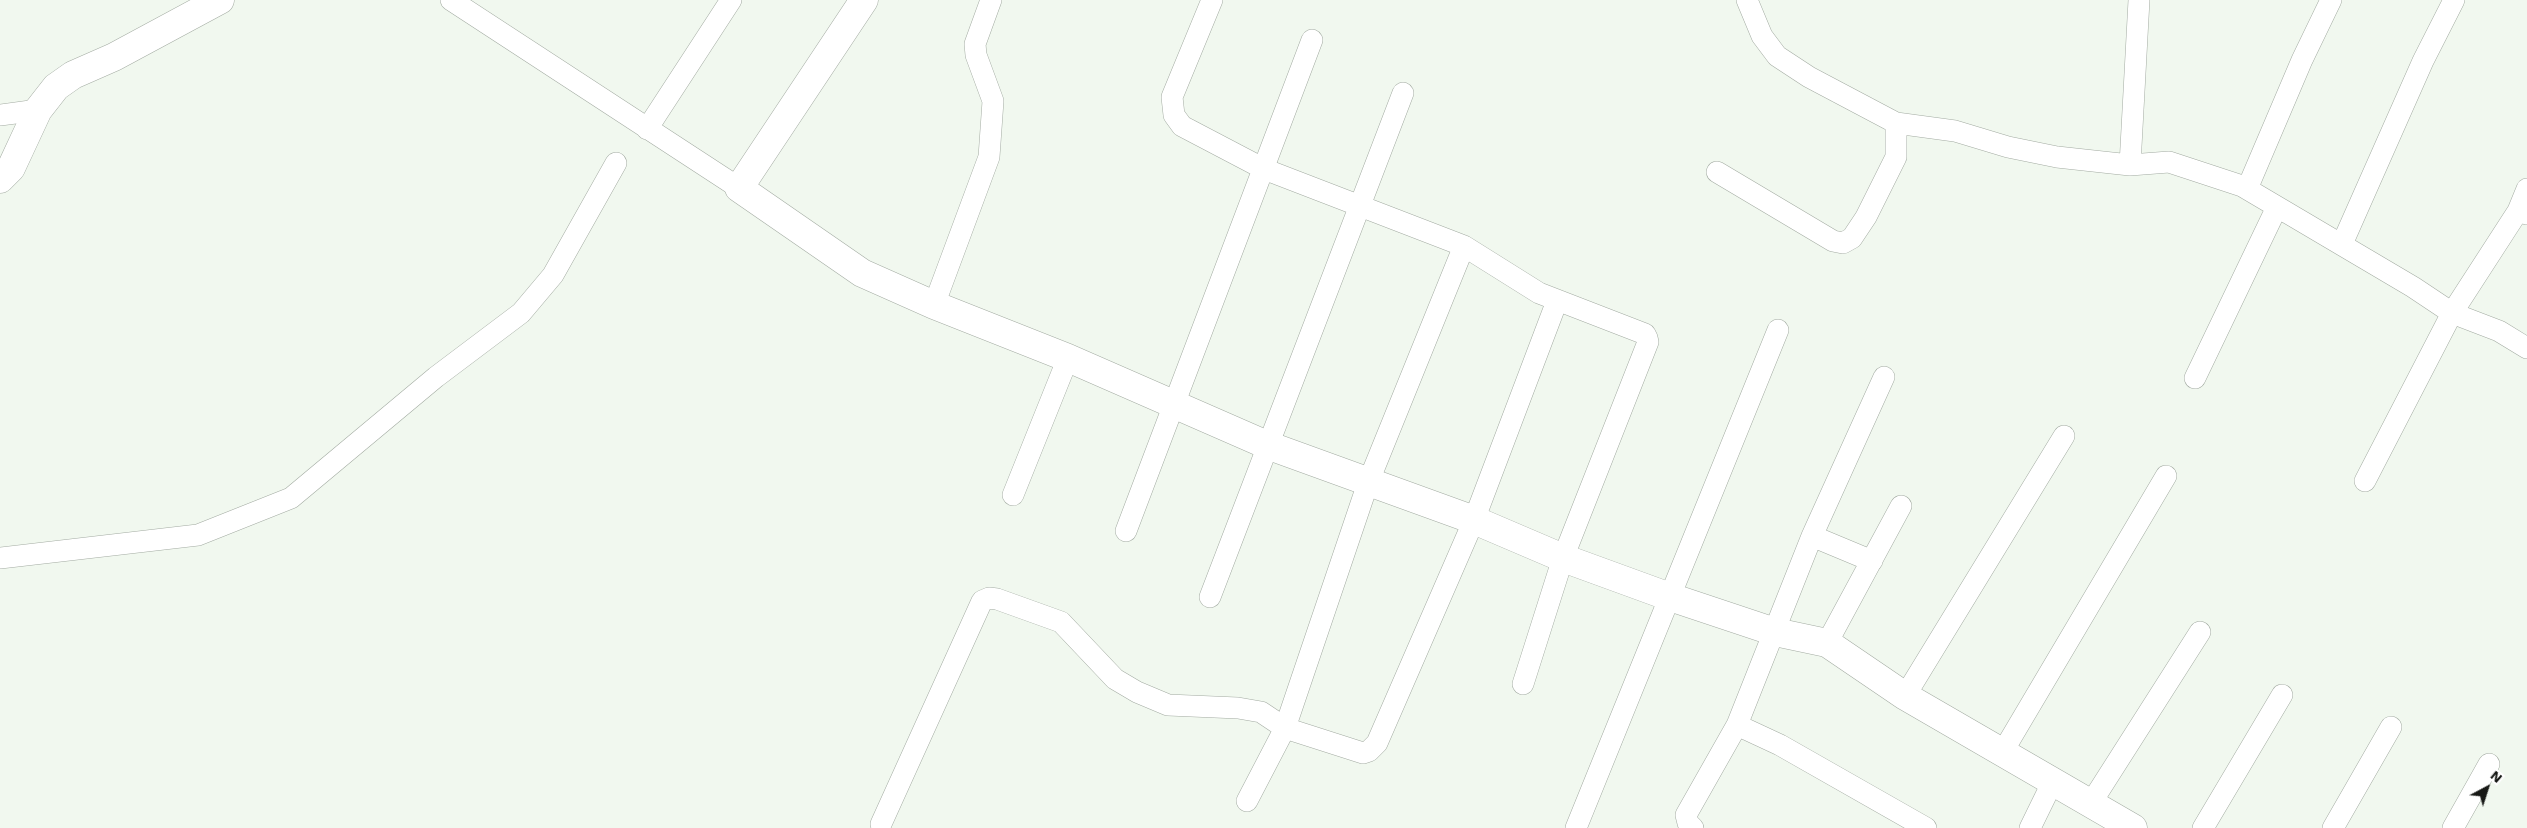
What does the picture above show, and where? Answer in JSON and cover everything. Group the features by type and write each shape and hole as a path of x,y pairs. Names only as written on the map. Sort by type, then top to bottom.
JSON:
{"street":[{"path":"0,179 11,168 38,110 56,87 73,75 114,57 220,0"},
{"path":"451,0 739,188 862,273 934,305 1068,358 1267,445 1474,520 1563,558 1670,597 1775,632 1827,642 1905,696 2133,828"},
{"path":"648,129 731,0"},
{"path":"739,188 864,0"},
{"path":"934,305 989,157 993,100 976,55 975,44 991,0"},
{"path":"1212,0 1172,96 1174,115 1182,126 1264,169 1464,246 1539,293 1645,334 1648,342 1563,558 1523,684"},
{"path":"1747,0 1762,36 1777,56 1809,77 1896,123 1955,131 2008,147 2058,157 2130,165 2169,162 2247,189 2323,236 2342,244 2413,286 2452,313 2499,331 2527,348"},
{"path":"2130,165 2139,0"},
{"path":"2247,189 2302,60 2331,0"},
{"path":"2342,244 2423,60 2454,0"},
{"path":"1126,531 1312,40"},
{"path":"1210,597 1403,93"},
{"path":"0,115 38,110"},
{"path":"1716,172 1833,241 1843,243 1852,238 1866,217 1896,157 1896,123"},
{"path":"0,558 198,535 291,498 436,377 522,313 553,275 616,163"},
{"path":"2365,481 2452,313 2523,212 2527,189"},
{"path":"2195,378 2276,207"},
{"path":"1247,801 1284,728 1368,483 1464,246"},
{"path":"881,824 982,601 988,598 997,599 1061,622 1115,679 1153,699 1175,707 1238,708 1261,712 1284,728 1363,753 1369,751 1376,743 1474,520 1557,301"},
{"path":"1576,828 1778,330"},
{"path":"1013,496 1068,358"},
{"path":"1694,828 1688,824 1686,815 1736,725 1812,536 1884,377"},
{"path":"1905,696 2064,436"},
{"path":"2002,752 2166,476"},
{"path":"1827,642 1901,506"},
{"path":"1812,536 1872,561"},
{"path":"2091,804 2200,632"},
{"path":"2203,828 2282,695"},
{"path":"1736,725 1780,745 1926,828"},
{"path":"2333,828 2391,727"},
{"path":"2453,828 2489,764"},
{"path":"2030,828 2053,781"}]}
